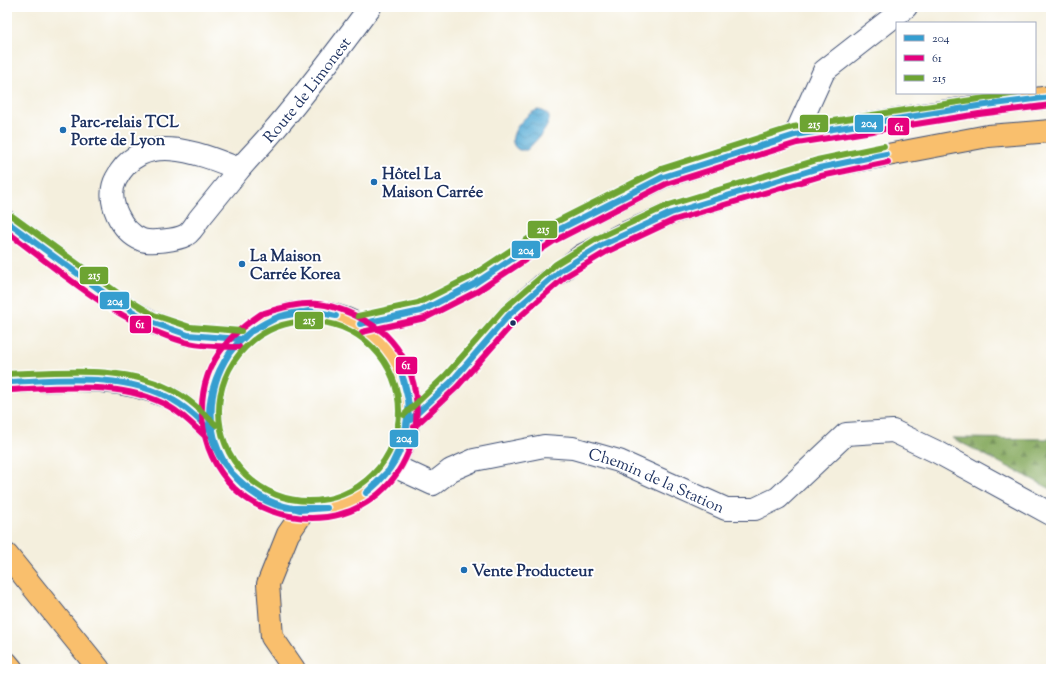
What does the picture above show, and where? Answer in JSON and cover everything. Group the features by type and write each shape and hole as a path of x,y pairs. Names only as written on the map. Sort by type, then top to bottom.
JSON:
{"main road":[{"path":"360,324 421,311 474,284 550,234 663,177 795,136 978,106 1051,97"},
{"path":"409,422 450,382 509,315 545,283 581,256 623,234 671,213 819,168 988,136 1051,131"},
{"path":"7,222 115,301 151,322 188,335 240,339"},
{"path":"298,312 329,313 360,324 382,342 399,365 408,393 409,422 404,445 394,466 376,485 355,500 330,509 304,511 272,504 244,487 223,462 211,431 210,398 220,366 240,339 266,321 298,312"},
{"path":"7,382 88,378 129,384 168,397 189,411 211,431"},
{"path":"294,669 272,637 268,584 288,534 304,511"},
{"path":"7,555 99,669"},
{"path":"7,663 12,669"}],"street":[{"name":"Route de Limonest","path":"240,168 190,151 168,148 153,150 139,154 124,166 115,180 112,191 113,203 119,217 127,229 142,240 164,241 187,234 240,168 270,136 370,7"},
{"path":"795,136 824,71 906,7"},
{"name":"Chemin de la Station","path":"394,466 433,484 451,470 474,460 544,446 572,448 619,461 726,509 755,509 778,498 846,434 893,431 939,453 1051,514"}],"green space":[{"path":"952,438 1051,439 1051,489"}],"water":[{"path":"538,110 545,112 549,116 549,121 542,133 527,150 519,150 514,145 514,133 517,127 527,116"}],"transit line":[{"name":"215","path":"358,316 418,303 470,277 546,227 661,169 793,127 1011,94"},
{"name":"204","path":"360,324 421,311 474,284 550,234 663,177 795,135 978,106 1051,97"},
{"name":"61","path":"362,332 425,318 478,291 554,241 666,184 797,143 979,114 1051,105"},
{"name":"215","path":"404,415 445,376 504,309 556,264 598,238 669,205 817,160 884,146"},
{"name":"204","path":"409,421 451,382 509,315 561,270 602,245 671,213 819,168 886,154"},
{"name":"61","path":"414,427 457,387 515,321 566,276 606,252 674,220 821,176 888,162"},
{"name":"215","path":"12,216 119,294 154,315 190,327 241,331"},
{"name":"204","path":"7,222 115,301 151,322 188,335 240,339"},
{"name":"61","path":"7,232 70,280 136,323 160,334 191,344 239,347"},
{"name":"61","path":"261,314 229,340 214,362 206,380 202,399 202,418 205,438 212,456 222,473 235,489 243,496 261,507 281,514 302,518 345,513 372,499 394,478 409,451 416,422 415,391 405,362 386,335 364,320 338,308 326,305 303,304 264,313"},
{"name":"204","path":"252,331 278,317 309,311 336,316"},
{"name":"204","path":"252,331 271,320 292,313 314,312 336,316"},
{"name":"215","path":"300,321 318,321 344,327 352,331 373,347 389,368 393,376 398,393 399,411 398,429 393,446 389,454 373,475 352,491 344,495 327,500 300,501 283,498 266,491 252,481 239,468 229,454 222,437 219,420 219,402 222,385 229,368 239,354 252,341 266,331 283,324 300,321"},
{"name":"204","path":"231,472 219,455 212,437 209,418 210,398 224,361 236,345 250,332"},
{"name":"204","path":"231,472 216,444 213,429 213,398 216,382 221,368 229,354 250,332"},
{"name":"215","path":"7,374 95,372 139,378 160,384 184,397 194,404 216,425"},
{"name":"204","path":"366,493 389,470 404,438 409,404 401,372"},
{"name":"204","path":"366,493 379,482 390,468 399,454 404,438 408,422 408,406 406,389 401,372"},
{"name":"204","path":"7,382 70,379 113,381 134,385 154,391 173,400 193,414 211,431"},
{"name":"61","path":"7,390 69,387 111,389 132,393 152,398 170,407 184,417 206,437"},
{"name":"204","path":"231,472 259,495 275,503 293,508"},
{"name":"204","path":"231,472 243,485 258,497 275,505 293,508"},
{"name":"204","path":"293,508 327,508"},
{"name":"204","path":"293,508 300,510 327,508"}],"place":[{"name":"Parc-relais TCL Porte de Lyon","path":"63,130"},
{"name":"Hôtel La Maison Carrée","path":"374,182"},
{"name":"La Maison Carrée Korea","path":"242,264"},
{"name":"Vente Producteur","path":"464,570"}]}
